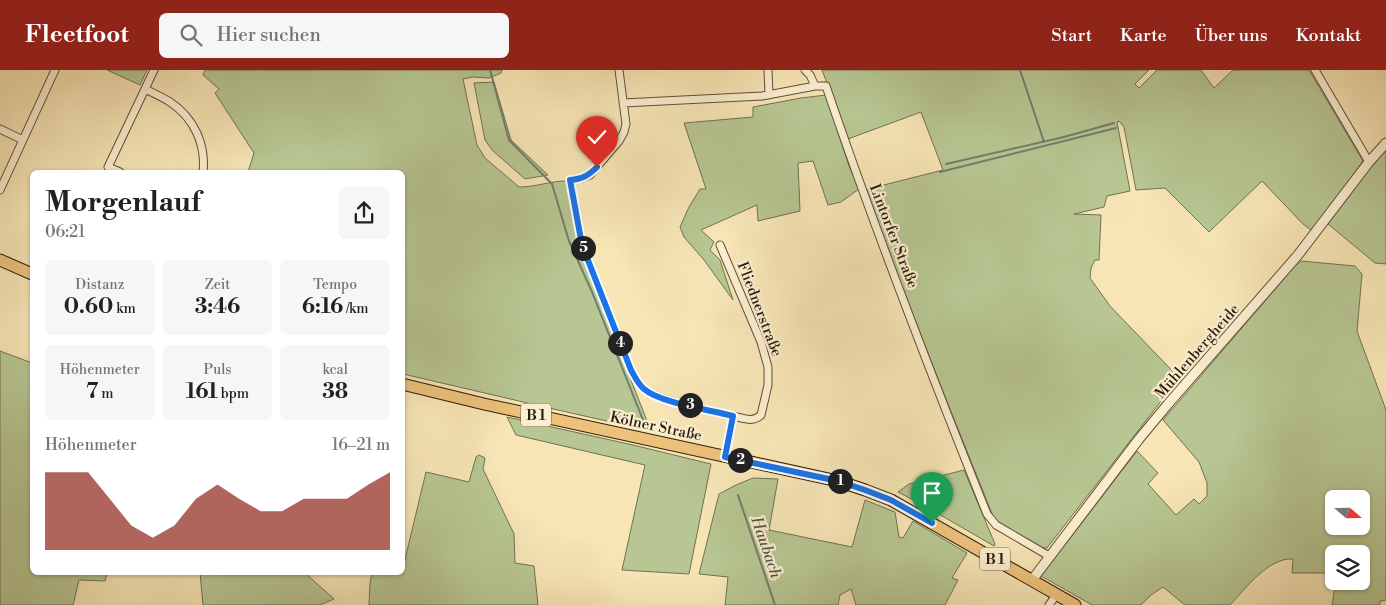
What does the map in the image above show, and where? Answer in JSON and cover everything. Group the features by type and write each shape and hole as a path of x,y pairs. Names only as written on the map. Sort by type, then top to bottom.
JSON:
{"main road":[{"path":"0,260 30,273"},
{"name":"Kölner Straße","path":"405,385 838,481 891,500 1075,605"}],"street":[{"path":"0,190 55,70"},
{"path":"115,170 108,167 154,70"},
{"path":"619,70 626,124 624,132 619,142 590,175 570,180 582,245 638,384 651,394 668,400 733,416 725,457"},
{"path":"768,70 769,95"},
{"path":"623,103 769,95 815,86 810,75 805,70"},
{"path":"1315,70 1370,162"},
{"name":"Lintorfer Straße","path":"815,86 826,86 894,273 987,514 996,525 1049,556"},
{"path":"145,89 169,101 191,123 202,146 203,170"},
{"path":"0,129 23,140"},
{"name":"Mühlenbergheide","path":"1032,580 1145,432 1298,255 1386,143"},
{"name":"Fliednerstraße","path":"720,245 761,342 768,367 768,385 758,418 753,420 733,416"},
{"path":"1049,605 1057,594"}],"green space":[{"path":"107,70 147,70 140,85"},
{"path":"205,70 502,70 501,73 489,78 473,77 463,79 477,145 485,158 519,187 566,181 581,253 651,431 405,374 405,170 249,170 254,153 215,93 219,89 203,75"},
{"path":"822,70 1149,70 1135,84 1139,88 1157,70 1201,70 1214,88 1233,70 1309,70 1363,161 1312,231 1262,181 1209,232 1165,188 1136,190 1124,127 1119,121 1117,122 1130,191 1107,196 1104,207 1074,214 1101,215 1099,260 1095,260 1091,268 1090,278 1110,306 1182,381 1172,387 1047,548 1043,548 999,523 993,516 866,194 868,189 943,170 921,112 848,139"},
{"path":"494,82 511,140 548,175 525,179 492,150 485,140 474,83"},
{"path":"826,95 849,166 859,189 841,202 828,205 813,161 798,163 800,211 758,221 757,205 701,230 714,242 710,250 720,260 733,300 704,260 684,237 680,227 700,189 706,189 684,123 753,117 753,107"},
{"path":"1386,151 1386,264 1375,263 1328,224 1373,164"},
{"path":"1301,261 1355,266 1362,274 1357,331 1386,410 1386,600 1380,601 1380,605 1332,605 1334,590 1370,590 1370,545 1325,545 1325,573 1292,573 1293,559 1275,563 1258,575 1230,605 1185,605 1163,587 1141,605 1092,605 1041,576 1137,451 1158,473 1148,484 1176,515 1194,499 1199,504 1207,496 1207,483 1199,462 1163,420"},
{"path":"0,351 30,362 30,575 106,575 105,581 79,580 73,605 0,605"},
{"path":"507,417 711,464 689,574 622,570 645,465 516,435"},
{"path":"479,455 485,458 483,469 514,534 515,563 534,566 538,605 369,605 372,575 405,575 405,560 426,472 469,482 476,457"},
{"path":"964,470 995,544 994,546 898,492 909,484"},
{"path":"753,478 778,479 769,530 852,547 865,500 895,512 899,537 903,538 913,521 967,553 952,578 958,580 945,605 856,605 851,589 840,595 838,605 725,605 728,577 699,574 719,494"},
{"path":"200,575 307,575 334,599 320,605 203,605"}],"waterway":[{"name":"Haubach","path":"490,70 509,140 552,184 569,241 592,292 645,425"},
{"path":"1020,70 1044,142"},
{"path":"946,164 1064,137 1114,123"},
{"path":"940,172 1116,128"},
{"name":"Haubach","path":"738,495 775,605"}],"route":[{"path":"597,167 590,175 570,180 582,245 638,384 651,394 668,400 733,416 725,457 838,481 891,500 932,523"}]}
